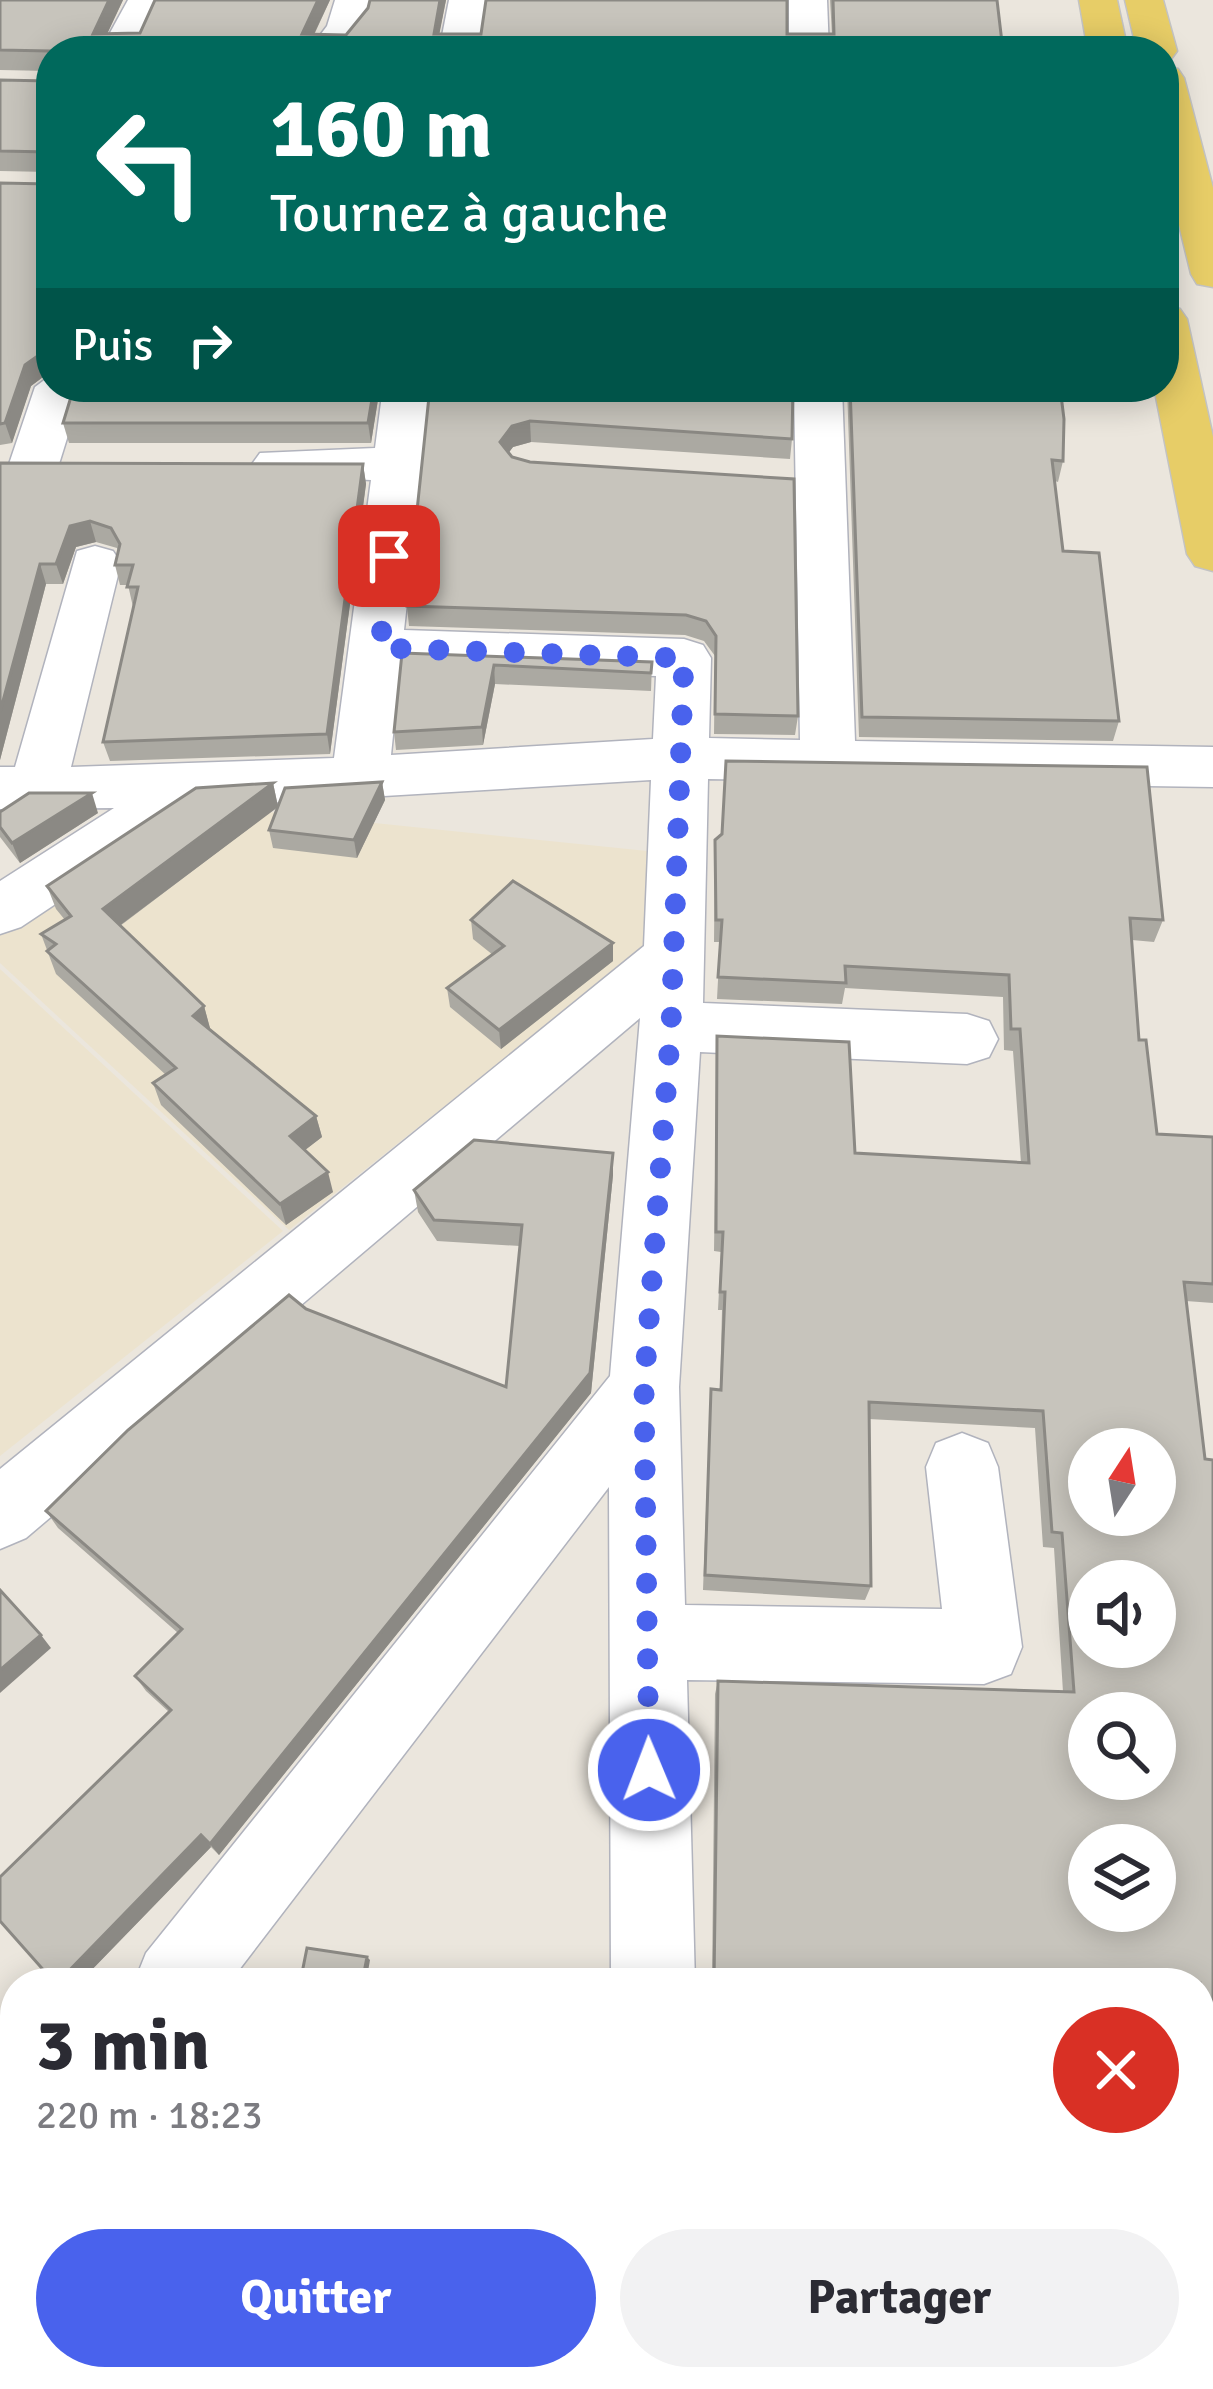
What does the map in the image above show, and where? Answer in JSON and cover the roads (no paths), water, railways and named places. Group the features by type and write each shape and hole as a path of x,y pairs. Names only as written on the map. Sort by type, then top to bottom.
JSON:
{"main road":[{"path":"1097,0 1105,36"},
{"path":"1144,0 1153,36"},
{"path":"1179,138 1213,274"},
{"path":"1179,394 1213,554"}],"street":[{"path":"128,36 147,0"},
{"path":"339,36 355,0"},
{"path":"462,36 468,0"},
{"path":"808,0 809,36"},
{"path":"38,464 54,402"},
{"path":"360,778 380,648 405,402"},
{"path":"815,402 798,480 828,760"},
{"path":"239,464 399,464"},
{"path":"95,563 19,788 189,787 681,758 1213,767"},
{"path":"380,648 684,658 671,1026 644,1387 653,1968"},
{"path":"0,911 189,787"},
{"path":"1,1511 674,955"},
{"path":"671,1026 967,1039"},
{"path":"188,1968 644,1387"},
{"path":"647,1642 984,1647 962,1467"}]}
